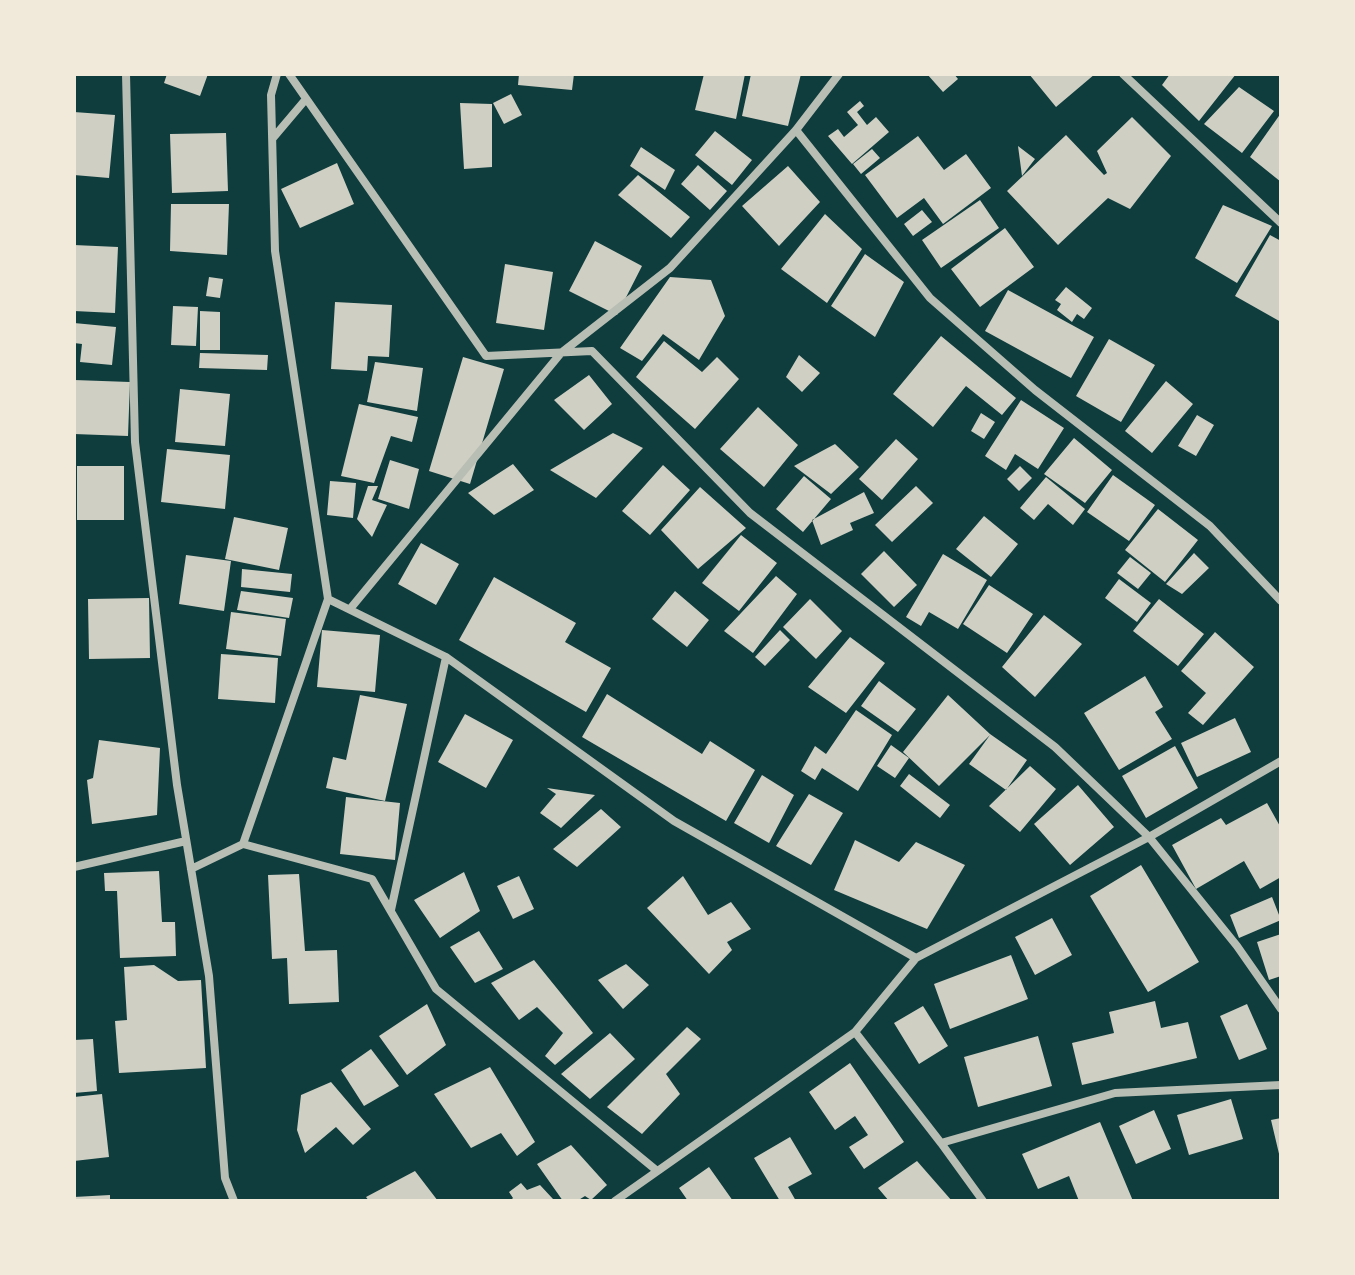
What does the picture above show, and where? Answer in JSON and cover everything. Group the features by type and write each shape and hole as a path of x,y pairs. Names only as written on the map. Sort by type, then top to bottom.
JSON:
{"street":[{"path":"126,74 135,442 186,841 209,976 225,1178 234,1201"},
{"path":"243,844 328,599 275,251 271,95 277,74"},
{"path":"289,74 486,356 592,351 750,513 1055,747 1149,837 1237,946 1281,1009"},
{"path":"350,609 561,353 670,268 796,130 839,74"},
{"path":"1123,74 1281,223"},
{"path":"272,139 306,99"},
{"path":"796,130 930,298 1035,390 1210,526 1281,601"},
{"path":"328,599 446,657 674,821 916,958"},
{"path":"391,911 446,657"},
{"path":"615,1201 855,1032 916,958 1149,837 1281,761"},
{"path":"74,867 186,841"},
{"path":"191,869 243,844 372,879 436,989 656,1170"},
{"path":"855,1032 983,1201"},
{"path":"941,1143 1115,1093 1281,1085"}],"building":[{"path":"167,74 208,74 200,96 164,83"},
{"path":"519,74 574,74 572,90 518,85"},
{"path":"704,74 745,74 736,119 695,110"},
{"path":"751,74 801,74 788,126 742,116"},
{"path":"927,74 954,74 958,79 943,92"},
{"path":"1029,74 1095,74 1056,107"},
{"path":"1170,74 1236,74 1199,121 1162,85"},
{"path":"1239,87 1274,111 1242,153 1204,124"},
{"path":"511,94 522,115 504,124 493,103"},
{"path":"860,101 864,106 857,112 867,125 876,117 889,132 852,164 828,136 838,129 844,137 858,125 847,112"},
{"path":"460,103 492,104 492,167 464,169"},
{"path":"74,112 115,115 109,178 74,175"},
{"path":"1281,113 1281,182 1250,157"},
{"path":"1132,117 1171,156 1130,209 1108,198 1058,245 1007,191 1066,135 1104,175 1107,173 1097,151"},
{"path":"715,131 752,160 732,185 695,155"},
{"path":"226,133 228,191 172,193 170,134"},
{"path":"918,136 944,170 966,154 991,188 943,224 924,198 897,218 865,175"},
{"path":"1018,146 1035,159 1022,176"},
{"path":"641,147 675,170 665,190 630,166"},
{"path":"872,149 880,158 861,174 853,164"},
{"path":"337,163 354,204 300,228 281,189"},
{"path":"698,165 727,191 710,210 681,184"},
{"path":"788,166 820,202 779,246 742,206"},
{"path":"638,175 690,217 671,238 618,195"},
{"path":"980,200 999,228 941,268 922,240"},
{"path":"171,204 229,204 227,255 170,251"},
{"path":"1223,205 1272,226 1237,283 1195,258"},
{"path":"922,210 932,222 913,236 904,224"},
{"path":"825,214 862,249 827,303 781,269"},
{"path":"1005,228 1034,267 980,307 951,269"},
{"path":"1270,235 1281,241 1281,322 1235,296"},
{"path":"595,241 642,266 617,315 569,291"},
{"path":"74,245 118,247 115,313 74,311"},
{"path":"865,254 904,282 875,337 831,306"},
{"path":"505,264 553,272 544,330 496,323"},
{"path":"209,277 223,279 220,298 206,296"},
{"path":"670,277 711,280 725,316 699,360 663,334 642,361 620,348"},
{"path":"1066,287 1092,308 1084,319 1077,314 1072,322 1057,310 1061,304 1055,300"},
{"path":"1008,290 1094,337 1071,378 985,331"},
{"path":"335,302 392,305 389,357 368,356 367,371 331,369"},
{"path":"173,306 198,307 196,346 171,345"},
{"path":"200,311 220,312 220,350 200,350"},
{"path":"74,323 116,327 112,365 80,362 82,344 74,343"},
{"path":"941,336 1016,398 1002,415 966,386 933,427 893,394"},
{"path":"1109,339 1155,365 1121,422 1076,396"},
{"path":"664,341 702,372 717,357 739,379 695,429 636,377"},
{"path":"200,353 268,355 267,370 199,368"},
{"path":"799,355 820,373 802,392 786,377"},
{"path":"463,357 504,369 470,484 429,471"},
{"path":"375,362 423,368 417,411 367,402"},
{"path":"589,375 612,404 584,430 554,400"},
{"path":"74,380 130,382 128,436 74,434"},
{"path":"1166,381 1193,404 1152,453 1125,431"},
{"path":"180,389 230,394 225,446 175,442"},
{"path":"1021,400 1064,428 1038,469 1015,454 1006,470 985,456"},
{"path":"359,404 418,417 412,442 391,436 374,483 341,476"},
{"path":"758,407 798,445 764,487 720,449"},
{"path":"981,413 995,422 984,439 971,431"},
{"path":"1197,415 1214,425 1196,456 1178,446"},
{"path":"613,433 643,448 596,498 550,470"},
{"path":"1074,438 1112,470 1085,503 1044,474"},
{"path":"896,439 918,459 882,500 859,479"},
{"path":"835,444 859,467 831,494 794,466"},
{"path":"167,449 230,455 225,509 161,502"},
{"path":"390,460 419,469 409,509 378,499"},
{"path":"513,464 534,490 494,515 468,493"},
{"path":"663,465 690,490 650,535 622,511"},
{"path":"77,466 124,466 124,520 77,520"},
{"path":"1020,466 1032,478 1019,491 1007,479"},
{"path":"1113,475 1155,505 1129,541 1087,512"},
{"path":"804,476 831,499 803,532 776,509"},
{"path":"1046,477 1085,509 1073,525 1048,504 1034,520 1020,508"},
{"path":"330,481 356,483 353,518 327,515"},
{"path":"368,486 378,486 372,500 387,505 372,537 357,519"},
{"path":"916,486 933,503 892,542 875,525"},
{"path":"700,487 746,528 698,569 661,530"},
{"path":"864,492 874,513 850,523 853,530 821,545 812,520"},
{"path":"1158,509 1198,540 1165,582 1125,550"},
{"path":"984,516 1018,544 991,577 956,549"},
{"path":"234,517 288,528 279,570 225,559"},
{"path":"741,535 777,563 739,611 702,583"},
{"path":"421,543 459,564 436,605 398,584"},
{"path":"884,551 917,585 894,607 861,574"},
{"path":"1194,553 1209,568 1182,594 1166,584"},
{"path":"943,554 987,580 958,629 929,612 921,626 906,617"},
{"path":"186,555 231,561 224,611 179,604"},
{"path":"1130,557 1151,573 1138,589 1117,573"},
{"path":"242,569 292,574 290,592 241,587"},
{"path":"776,576 797,594 753,653 724,631"},
{"path":"494,577 576,623 565,642 611,668 586,712 459,640"},
{"path":"1119,579 1151,603 1137,622 1105,598"},
{"path":"989,585 1033,614 1007,653 963,624"},
{"path":"241,591 293,598 289,618 237,610"},
{"path":"675,591 709,620 687,647 652,619"},
{"path":"149,598 150,658 89,659 88,599"},
{"path":"810,599 842,631 816,659 783,627"},
{"path":"1159,599 1204,634 1178,666 1133,631"},
{"path":"231,612 286,619 281,656 226,649"},
{"path":"1044,615 1082,644 1035,697 1002,667"},
{"path":"322,630 380,635 375,692 317,687"},
{"path":"780,630 790,640 765,666 755,657"},
{"path":"1215,632 1254,667 1203,725 1188,713 1206,693 1181,671"},
{"path":"850,637 885,663 846,713 808,687"},
{"path":"221,654 278,658 275,703 218,699"},
{"path":"1145,676 1163,707 1155,712 1172,739 1119,770 1084,713"},
{"path":"879,681 916,709 898,732 861,706"},
{"path":"607,694 702,754 710,741 755,770 726,821 582,737"},
{"path":"360,695 407,704 385,801 326,788 333,757 346,760"},
{"path":"948,695 990,734 1027,760 1006,790 969,764 990,735 939,786 903,752"},
{"path":"856,710 892,735 858,791 822,768 815,780 801,771 815,746 826,754"},
{"path":"465,714 513,740 486,788 438,762"},
{"path":"1235,718 1251,752 1197,777 1181,743"},
{"path":"99,740 160,748 157,815 92,824 87,780 93,778"},
{"path":"891,745 909,758 895,778 877,766"},
{"path":"1175,746 1198,788 1146,818 1122,776"},
{"path":"1030,766 1056,789 1020,832 989,806"},
{"path":"909,774 950,805 940,818 900,786"},
{"path":"762,775 794,795 769,843 734,823"},
{"path":"1078,785 1114,827 1070,865 1034,824"},
{"path":"547,788 595,795 561,828 540,813 556,794"},
{"path":"809,794 843,813 811,865 776,846"},
{"path":"346,797 400,803 395,860 340,854"},
{"path":"1267,803 1281,828 1281,877 1260,889 1244,861 1196,889 1172,845 1221,818 1226,825"},
{"path":"601,809 621,827 577,867 553,849"},
{"path":"855,840 899,862 916,842 965,865 927,929 834,890"},
{"path":"1141,865 1199,962 1148,992 1090,896"},
{"path":"159,871 162,922 175,922 176,956 120,958 117,891 105,891 104,873"},
{"path":"464,872 480,911 440,938 414,900"},
{"path":"299,874 305,951 337,950 339,1002 289,1004 287,958 272,959 268,875"},
{"path":"519,876 534,909 513,919 497,886"},
{"path":"683,876 708,915 731,902 751,929 727,942 732,950 709,974 647,908"},
{"path":"1272,897 1281,920 1239,938 1230,915"},
{"path":"1052,918 1072,955 1035,975 1015,937"},
{"path":"479,931 503,969 475,983 450,947"},
{"path":"1281,934 1281,976 1269,980 1257,942"},
{"path":"1011,955 1028,999 950,1029 934,984"},
{"path":"534,960 593,1033 555,1065 545,1056 563,1033 537,1007 519,1020 491,983"},
{"path":"626,964 649,985 623,1009 598,980"},
{"path":"154,965 178,981 201,980 206,1068 119,1073 115,1021 127,1020 124,967"},
{"path":"1155,1001 1161,1028 1188,1022 1197,1058 1082,1085 1072,1043 1114,1033 1109,1012"},
{"path":"427,1004 446,1045 407,1075 379,1036"},
{"path":"1247,1004 1267,1049 1239,1060 1220,1016"},
{"path":"923,1006 948,1046 919,1064 894,1023"},
{"path":"687,1027 701,1039 666,1074 680,1094 642,1134 607,1107"},
{"path":"610,1033 635,1059 590,1099 561,1074"},
{"path":"1038,1036 1052,1086 978,1107 964,1057"},
{"path":"93,1039 97,1091 74,1093 74,1040"},
{"path":"371,1049 399,1086 364,1106 341,1070"},
{"path":"850,1063 904,1142 864,1169 849,1147 868,1135 855,1116 835,1130 809,1092"},
{"path":"490,1067 535,1142 517,1156 501,1133 471,1148 434,1094"},
{"path":"331,1082 371,1129 353,1145 336,1127 305,1153 297,1130 301,1095"},
{"path":"102,1094 109,1157 74,1161 74,1097"},
{"path":"1231,1099 1243,1139 1189,1155 1177,1115"},
{"path":"1154,1110 1171,1149 1136,1164 1119,1126"},
{"path":"1281,1118 1281,1158 1280,1158 1271,1120"},
{"path":"1100,1122 1133,1201 1079,1201 1069,1176 1038,1189 1022,1154"},
{"path":"790,1137 812,1174 788,1187 796,1201 780,1201 754,1158"},
{"path":"571,1145 607,1185 591,1200 585,1196 577,1201 563,1201 537,1164"},
{"path":"917,1161 952,1201 889,1201 878,1188"},
{"path":"709,1167 733,1201 688,1201 679,1188"},
{"path":"415,1171 438,1201 369,1201 366,1197"},
{"path":"521,1183 527,1190 540,1185 553,1199 510,1201 513,1198 509,1192"},
{"path":"110,1195 110,1201 74,1201 74,1197"}]}
